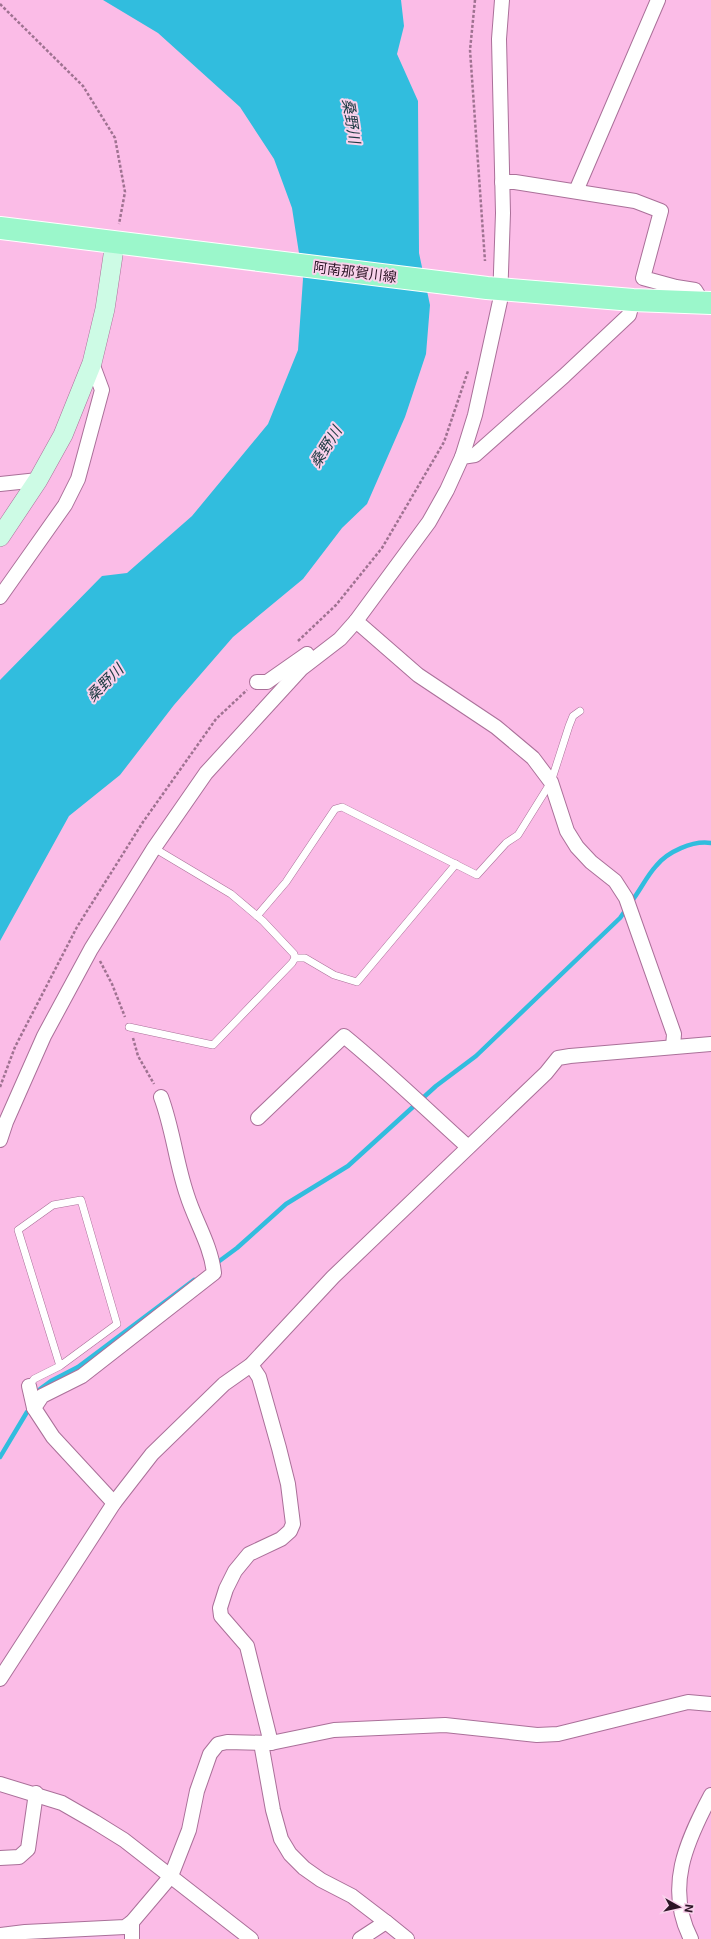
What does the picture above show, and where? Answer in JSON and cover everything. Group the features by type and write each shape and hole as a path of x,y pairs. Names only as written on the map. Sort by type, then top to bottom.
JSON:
{"main road":[{"name":"阿南那賀川線","path":"0,228 487,288 633,300 707,303"}],"street":[{"path":"0,1140 6,1122 44,1036 91,949 154,848 206,772 301,669 340,639 356,621 429,522 447,490 462,457 475,415 494,333 487,288 502,182 499,39 502,0"},
{"path":"576,191 658,0"},
{"path":"502,182 515,182 635,201 661,211 643,278 676,287 695,290 707,303"},
{"path":"0,537 38,480 63,435 92,363 105,310 115,242"},
{"path":"462,457 475,455 559,381 628,315 633,300"},
{"path":"0,597 65,505 78,479 102,390 92,363"},
{"path":"0,484 38,480"},
{"path":"256,682 267,682 356,621"},
{"path":"356,621 418,675 496,727 521,747 533,758 551,782 567,831 577,847 591,862 615,881 626,898 674,1034 673,1047"},
{"path":"258,1118 344,1036 382,1067 414,1099 468,1147"},
{"path":"0,1679 114,1502 152,1454 224,1384 251,1365 333,1277 546,1073 558,1058 711,1044"},
{"path":"34,1408 42,1396 82,1376 214,1273 206,1242 187,1195 169,1117 161,1097"},
{"path":"251,1365 258,1377 279,1448 288,1484 293,1524 290,1531 281,1539 249,1554 235,1571 226,1589 220,1608 221,1616 247,1646 266,1743 273,1810 281,1839 290,1854 304,1868 321,1880 352,1896 407,1939"},
{"path":"29,1386 30,1397 34,1408 53,1437 114,1502"},
{"path":"0,1935 25,1932 125,1927 132,1922 171,1876 189,1830 197,1791 210,1754 218,1744 227,1742 266,1743 334,1730 445,1725 537,1735 558,1734 688,1702 711,1704"},
{"path":"0,1784 36,1793 62,1802 95,1822 124,1840 251,1939"},
{"path":"0,1858 19,1857 28,1849 36,1793"},
{"path":"692,1939 684,1925 678,1898 681,1866 696,1824 711,1795"},
{"path":"132,1922 132,1939"},
{"path":"360,1939 386,1922"}],"lane":[{"path":"257,916 286,882 335,809 342,807 477,875 506,843 518,835 551,782 573,716 580,711"},
{"path":"154,848 231,894 257,916 294,954 295,958"},
{"path":"295,958 305,958 334,975 357,982 456,864"},
{"path":"129,1027 213,1046 292,963 295,958"},
{"path":"29,1386 34,1379 60,1366 117,1324 81,1200 52,1205 18,1230 60,1366"}],"path":[{"path":"475,0 470,50 487,288"},
{"path":"0,4 83,86 115,138 125,192 115,242"}],"water":[{"name":"桑野川","path":"103,0 401,0 404,26 397,54 418,101 419,253 430,305 426,354 405,417 367,504 342,528 303,579 233,637 174,705 120,775 69,816 0,941 0,680 102,576 127,573 192,516 268,424 298,350 303,279 292,208 274,159 240,107 158,33"}],"waterway":[{"path":"631,902 652,870 667,856 689,845 696,843 711,843"},
{"path":"214,1265 237,1248 286,1204 348,1166 436,1086 476,1056 620,918 627,908"},
{"path":"40,1389 51,1381 78,1367 194,1280"},
{"path":"0,1457 27,1412"}]}
